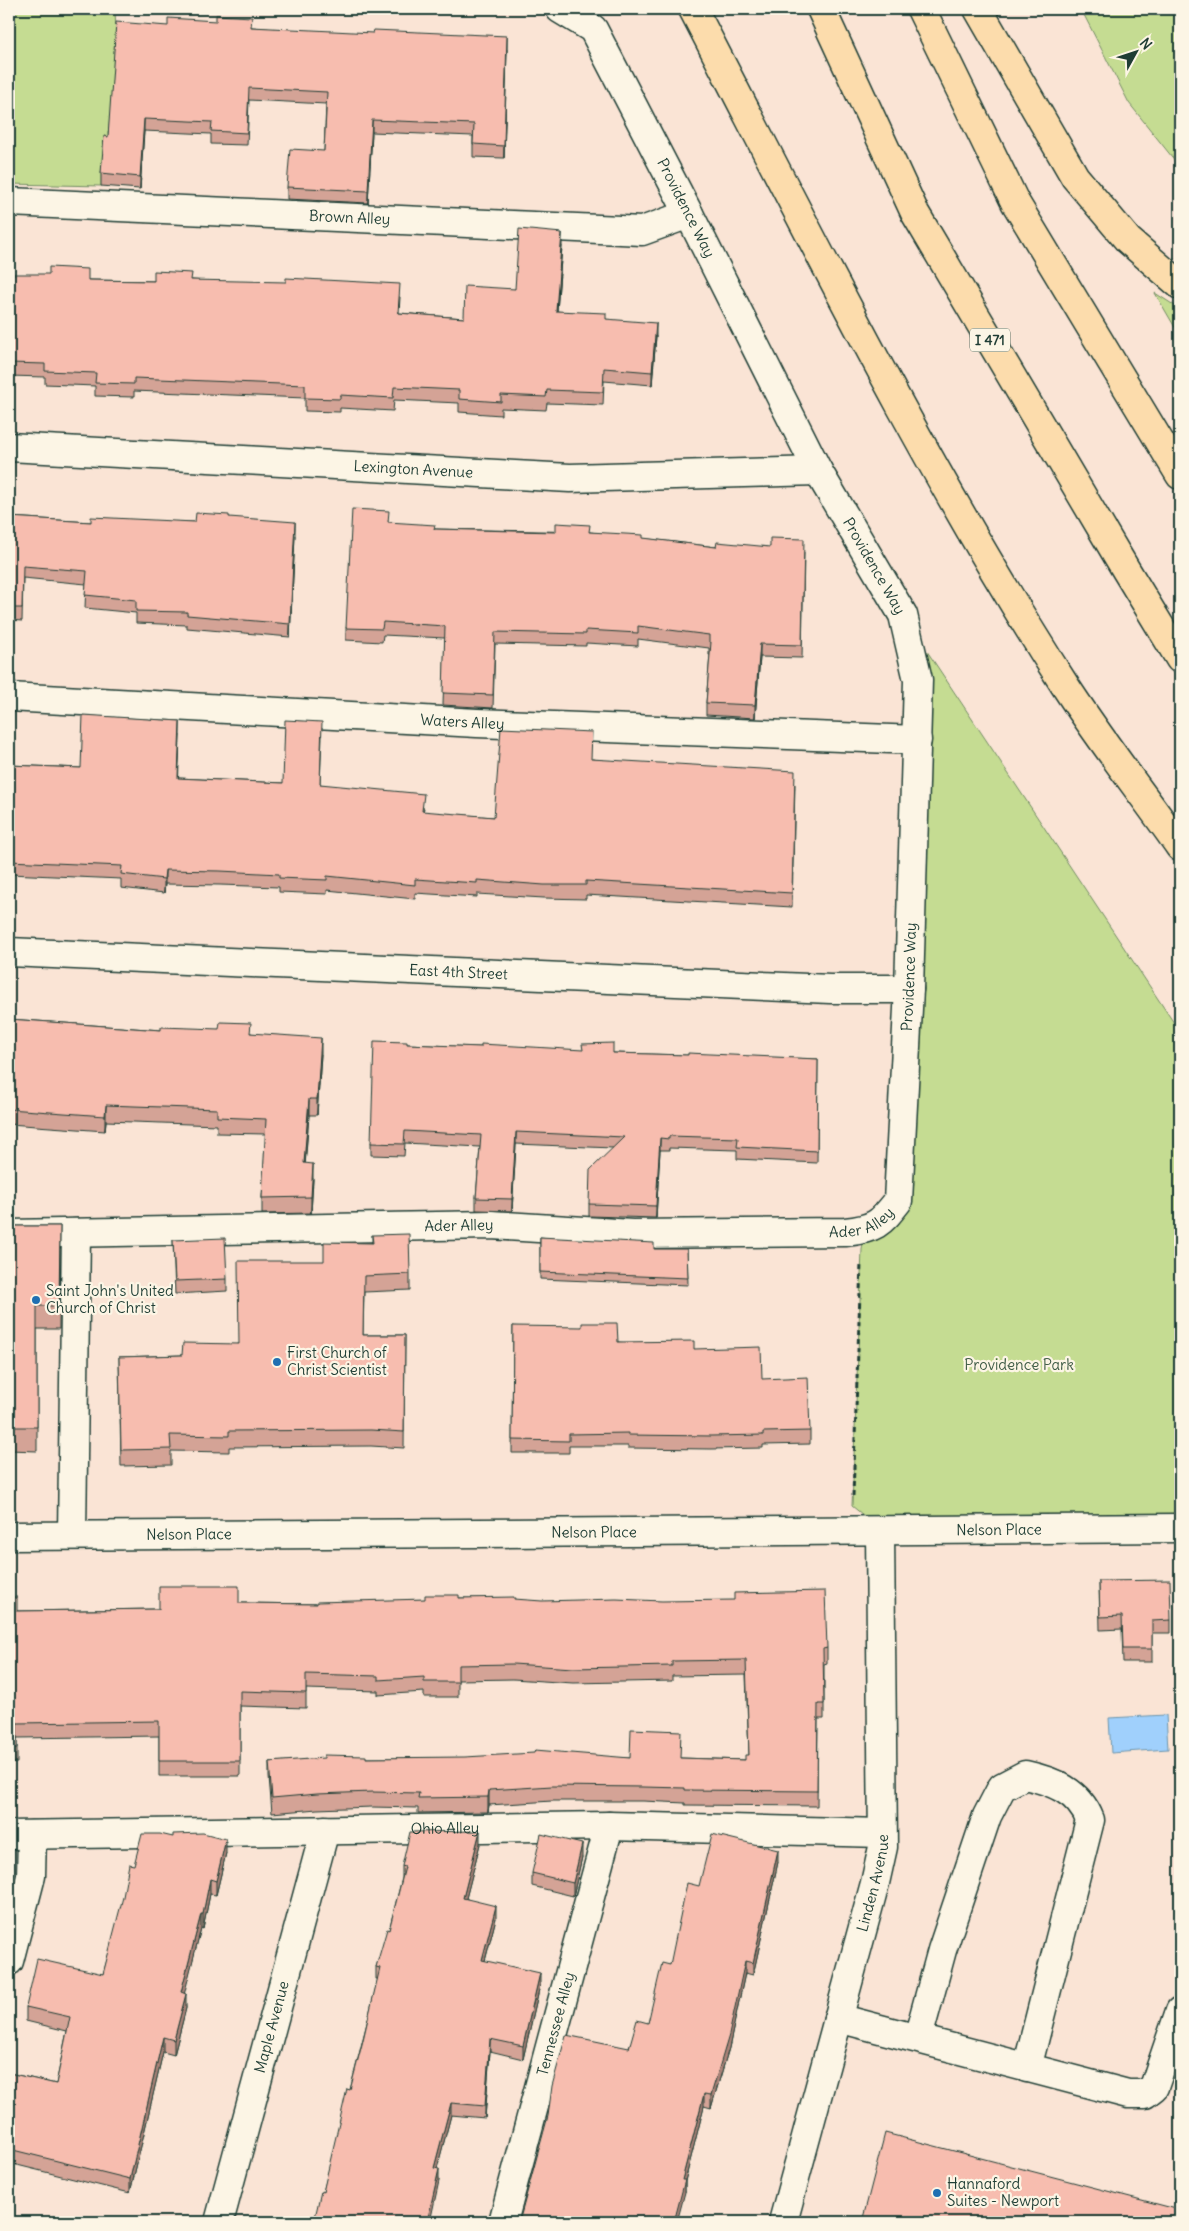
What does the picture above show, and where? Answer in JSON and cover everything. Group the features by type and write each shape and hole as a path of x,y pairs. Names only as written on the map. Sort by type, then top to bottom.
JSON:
{"highway":[{"path":"693,9 872,352 960,513 1065,685 1180,847"},
{"name":"I 471","path":"821,9 915,213 1180,659"},
{"path":"921,9 1015,202 1180,475"},
{"path":"978,9 1075,177 1128,240 1180,285"}],"street":[{"name":"Providence Way","path":"560,9 593,29 689,214 818,471 903,615 918,680 909,989 898,1201"},
{"name":"Brown Alley","path":"9,202 642,231 689,214"},
{"name":"Lexington Avenue","path":"9,447 570,478 818,471"},
{"name":"Waters Alley","path":"9,697 487,723 916,740"},
{"name":"East 4th Street","path":"9,952 820,989 909,989"},
{"name":"Ader Alley","path":"9,1234 491,1225 632,1234 865,1230 876,1226 883,1220 898,1201"},
{"path":"72,1536 76,1233"},
{"name":"Nelson Place","path":"9,1536 372,1532 880,1532 1180,1528"},
{"name":"Linden Avenue","path":"784,2222 883,1847 880,1532"},
{"path":"918,2038 942,1950 987,1816 1002,1787 1025,1775 1050,1780 1077,1797 1085,1808 1090,1820 1028,2068"},
{"name":"Ohio Alley","path":"21,1835 609,1826 882,1833"},
{"name":"Tennessee Alley","path":"503,2222 609,1826"},
{"name":"Maple Avenue","path":"218,2222 325,1830"},
{"path":"9,1961 31,1876 21,1835"},
{"path":"838,2018 1128,2094 1145,2094 1154,2087 1180,2011"}],"path":[{"path":"865,1230 862,1260 852,1506 880,1532"}],"green space":[{"path":"9,9 115,9 114,76 102,186 9,184"},
{"path":"1081,9 1180,9 1180,167 1129,103"},
{"path":"1155,293 1180,309 1180,336"},
{"name":"Providence Park","path":"903,615 1180,1032 1180,1524 884,1532 852,1506 862,1250 865,1230 883,1220 909,989"}],"water":[{"path":"1166,1715 1168,1749 1111,1753 1109,1718"}],"building":[{"path":"216,15 252,17 251,27 373,33 374,30 507,36 504,146 473,144 474,124 372,120 368,191 287,187 290,149 324,151 327,92 249,88 247,133 211,131 212,122 144,119 140,177 101,173 104,136 108,137 116,22 168,26 168,18 216,21"},
{"path":"519,229 562,233 556,311 606,313 606,319 656,323 652,372 604,368 603,392 547,390 546,397 501,395 501,402 459,399 459,390 394,387 393,398 340,395 340,399 305,398 305,385 134,378 134,384 95,383 96,373 45,371 45,364 9,363 9,274 49,274 49,267 88,269 88,280 154,281 154,271 192,273 191,280 286,282 286,278 400,284 398,313 464,318 465,286 515,289"},
{"path":"352,509 389,511 388,522 435,525 434,529 556,532 556,523 590,525 589,532 643,535 643,538 716,547 717,542 770,547 770,538 804,539 802,645 760,644 755,705 706,703 711,642 709,642 709,635 638,626 638,633 586,630 586,634 495,632 493,695 443,693 445,626 383,622 382,629 346,628"},
{"path":"196,513 295,522 290,624 187,615 187,612 136,611 136,600 85,595 87,571 23,566 22,608 9,608 9,517 91,522 91,517 195,522"},
{"path":"83,715 180,721 178,778 283,783 285,720 322,722 320,784 424,794 422,811 494,817 501,728 592,732 591,759 795,771 792,893 586,881 586,885 544,885 477,880 477,883 415,879 415,885 327,876 327,880 279,878 279,874 220,871 165,870 164,879 121,874 122,866 9,861 9,765 81,768"},
{"path":"9,1019 161,1030 161,1027 219,1029 220,1022 251,1023 250,1033 321,1038 317,1099 309,1099 304,1163 313,1164 311,1197 262,1198 266,1119 217,1117 217,1109 106,1105 105,1116 9,1109"},
{"path":"374,1041 481,1047 481,1044 583,1050 582,1044 613,1043 613,1053 688,1055 688,1053 818,1059 817,1151 737,1147 738,1138 669,1136 669,1139 660,1138 656,1206 589,1204 590,1170 624,1137 516,1132 512,1199 476,1198 481,1135 405,1131 404,1144 371,1143"},
{"path":"9,1226 60,1226 59,1306 37,1306 37,1427 9,1427"},
{"path":"409,1234 410,1274 364,1276 363,1335 405,1335 404,1432 371,1430 229,1431 229,1436 170,1435 171,1449 121,1450 119,1357 182,1355 183,1343 239,1344 238,1261 324,1261 324,1242 373,1243 372,1235"},
{"path":"540,1237 654,1243 654,1249 687,1249 688,1278 540,1272"},
{"path":"225,1238 227,1279 175,1281 173,1240"},
{"path":"582,1323 617,1323 618,1342 694,1341 694,1349 761,1347 762,1379 808,1377 810,1431 763,1432 763,1435 711,1436 628,1435 628,1433 569,1434 569,1441 512,1440 513,1326 582,1327"},
{"path":"1170,1580 1171,1620 1152,1621 1152,1649 1123,1649 1122,1616 1100,1617 1099,1581"},
{"path":"159,1586 239,1586 239,1603 317,1604 317,1602 425,1599 425,1595 459,1595 459,1598 514,1597 514,1599 542,1601 616,1599 662,1601 734,1600 734,1593 825,1591 827,1648 823,1649 824,1704 818,1704 817,1791 552,1786 489,1790 488,1797 418,1798 419,1793 372,1792 272,1798 269,1762 324,1758 324,1755 366,1756 366,1758 465,1757 534,1753 535,1750 630,1758 631,1729 681,1731 680,1758 745,1760 745,1755 749,1755 746,1660 672,1661 672,1666 573,1668 513,1664 458,1665 458,1682 424,1682 424,1677 378,1680 378,1676 306,1674 306,1693 240,1691 240,1761 159,1761 159,1721 17,1723 17,1748 9,1748 9,1597 17,1597 17,1611 159,1609"},
{"path":"480,1831 463,1898 496,1906 482,1960 540,1973 523,2046 490,2039 485,2106 451,2103 434,2168 439,2169 427,2222 314,2222 321,2191 323,2192 347,2089 350,2090 362,2044 380,1968 376,1967 387,1929 389,1930 405,1867 402,1866 410,1832"},
{"path":"203,1833 226,1839 216,1881 210,1879 203,1914 201,1914 181,1992 186,1994 174,2040 163,2037 130,2179 9,2149 9,2073 56,2084 70,2017 26,2007 37,1959 103,1974 123,1897 129,1864 134,1865 142,1834 160,1834 173,1837 173,1834"},
{"path":"541,1834 582,1844 573,1883 532,1873"},
{"path":"712,1834 778,1850 753,1963 745,1961 729,2035 711,2095 704,2094 682,2180 685,2180 674,2222 519,2222 548,2116 552,2086 566,2035 629,2048 637,2020 648,2023 662,1963 670,1965 687,1883 699,1886"},
{"path":"885,2133 1180,2210 1180,2222 862,2222"}],"place":[{"name":"Saint John's United Church of Christ","path":"36,1300"},
{"name":"First Church of Christ Scientist","path":"277,1362"},
{"name":"Hannaford Suites - Newport","path":"937,2193"}]}
